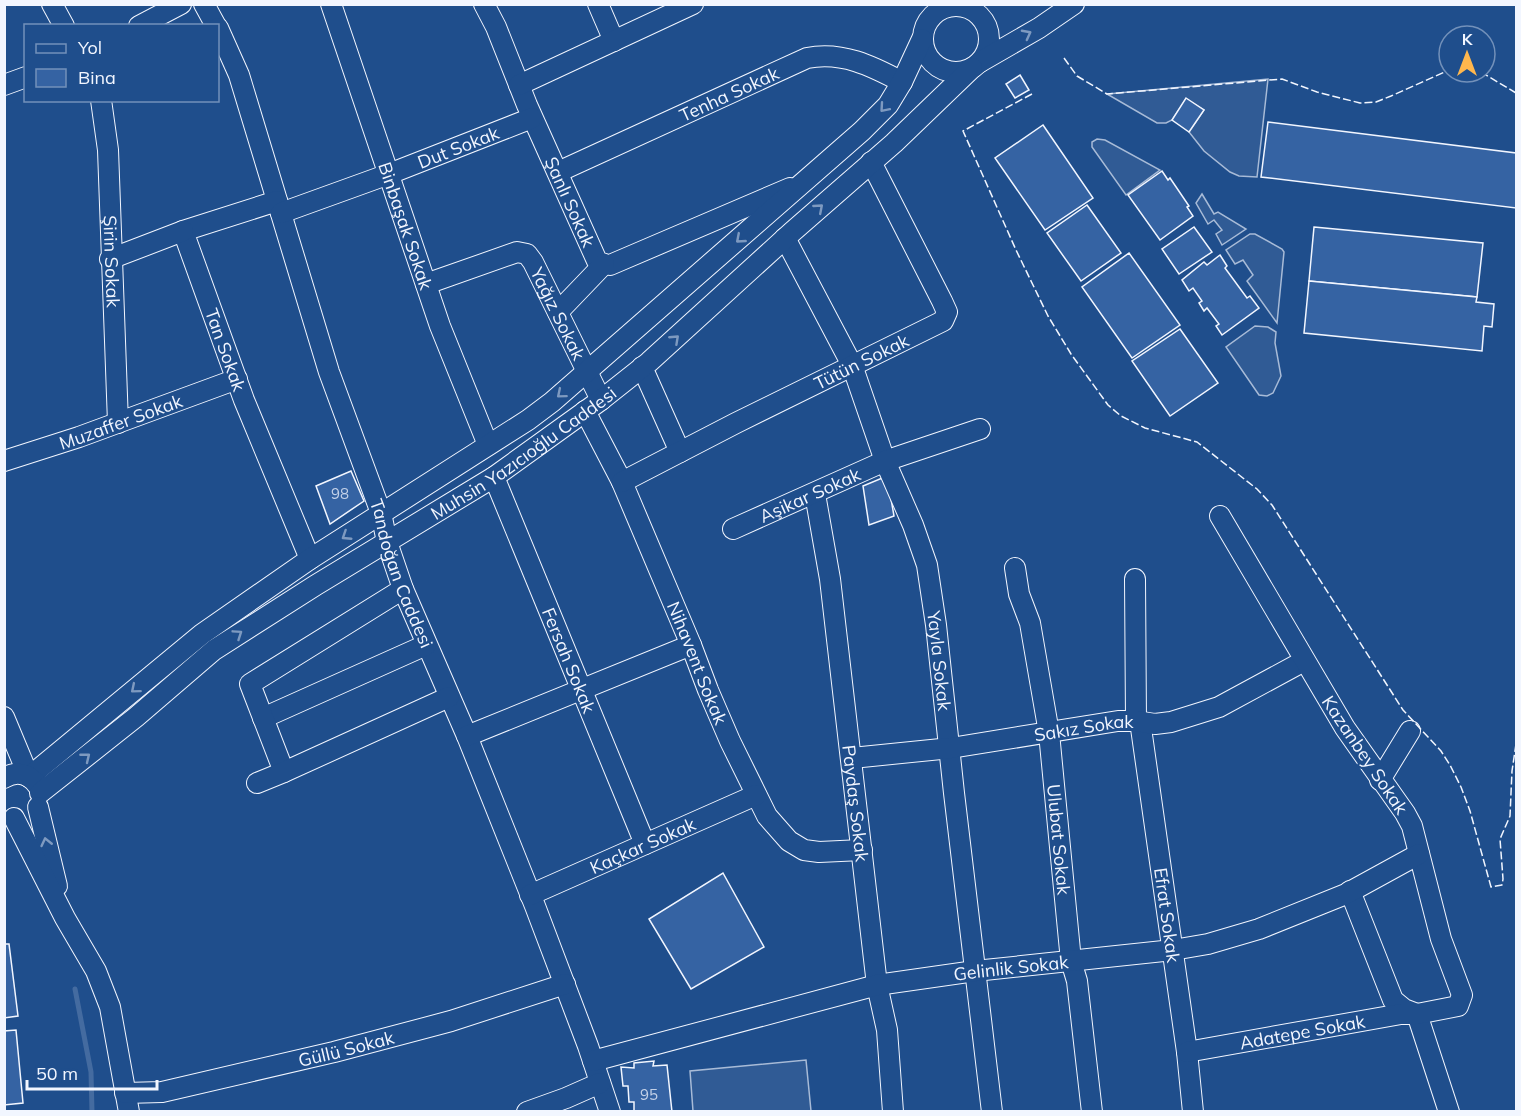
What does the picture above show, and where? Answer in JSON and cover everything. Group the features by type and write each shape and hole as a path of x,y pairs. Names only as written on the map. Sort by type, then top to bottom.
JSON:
{"street":[{"path":"52,4 63,24"},
{"path":"143,24 181,4"},
{"name":"Tandoğan Caddesi","path":"204,4 215,24"},
{"name":"Binbaşak Sokak","path":"331,4 440,326 488,445"},
{"name":"Şanlı Sokak","path":"484,4 496,27 532,118 597,261 610,265 802,183"},
{"path":"598,4 614,41"},
{"path":"519,85 693,4"},
{"path":"923,35 928,21 944,7 955,5 976,7 990,35 989,45 976,65 955,72 938,67 927,55 923,35 925,4"},
{"name":"Muhsin Yazıcıoğlu Caddesi","path":"36,792 214,650 494,477 642,368 976,65 1039,28 1074,4"},
{"name":"Tandoğan Caddesi","path":"219,31 239,75 329,372 381,513 387,542 403,589 467,736 531,895 594,1061 610,1112"},
{"name":"Muhsin Yazıcıoğlu Caddesi","path":"36,792 191,641 310,559 528,420 588,372 862,131 888,105 902,82 923,35"},
{"name":"Tenha Sokak","path":"558,172 807,58 823,54 844,57 902,82"},
{"path":"4,86 24,78"},
{"name":"Şirin Sokak","path":"101,102 107,139 118,423"},
{"name":"Dut Sokak","path":"279,207 389,174 532,118"},
{"name":"Tütün Sokak","path":"622,482 943,321 947,312 871,162"},
{"path":"110,259 183,231 279,207"},
{"name":"Tan Sokak","path":"183,231 237,379 310,559"},
{"name":"Yayla Sokak","path":"785,238 852,365 885,461 913,525 927,565 951,748 954,793 992,1112"},
{"name":"Yağız Sokak","path":"426,284 517,252 527,254 588,372 593,405"},
{"path":"558,312 604,264"},
{"path":"642,368 680,452"},
{"name":"Muzaffer Sokak","path":"4,461 118,423 237,379"},
{"name":"Nihavent Sokak","path":"593,405 622,482 708,690 756,795 775,827 789,841 804,850 819,852 862,850"},
{"name":"Aşikar Sokak","path":"733,529 816,494 885,461 980,429"},
{"name":"Fersah Sokak","path":"494,477 645,844"},
{"name":"Paydaş Sokak","path":"816,494 830,579 877,985 887,1029 893,1112"},
{"name":"Kazanbey Sokak","path":"1220,516 1345,728 1408,819 1442,939 1462,995 1458,1006 1417,1014"},
{"name":"Ulubat Sokak","path":"1015,568 1019,594 1030,623 1049,733 1071,961 1077,981 1092,1112"},
{"name":"Efrat Sokak","path":"1135,579 1138,721 1173,950 1193,1112"},
{"path":"284,772 250,684 403,589"},
{"path":"263,718 426,645"},
{"path":"467,736 691,645"},
{"name":"Sakız Sokak","path":"852,758 951,748 1118,721 1155,724 1171,722 1219,707 1304,661"},
{"path":"257,783 449,697"},
{"path":"4,717 36,792 65,918"},
{"path":"1380,780 1410,731"},
{"path":"4,778 16,774 36,792"},
{"path":"36,792 28,816 8,820 96,971 110,1007 127,1102"},
{"name":"Kaçkar Sokak","path":"531,895 756,795"},
{"name":"Gelinlik Sokak","path":"594,1061 877,985 975,971 1173,950 1208,944 1259,929 1350,891 1419,854"},
{"path":"1350,891 1394,1000 1404,1009 1417,1014 1442,1110"},
{"name":"Güllü Sokak","path":"127,1102 334,1052 451,1020 565,984"},
{"name":"Adatepe Sokak","path":"1187,1052 1401,1014 1417,1014"},
{"path":"526,1112 600,1083"}],"shaded area":[{"path":"1268,79 1257,177 1239,176 1230,172 1204,151 1189,132 1204,110 1186,99 1172,120 1157,123 1107,94"},
{"path":"1097,139 1105,140 1160,170 1126,195 1092,147 1092,142"},
{"path":"1202,194 1214,214 1218,212 1246,229 1222,245 1216,234 1222,230 1214,220 1208,224 1196,203"},
{"path":"1250,234 1255,234 1284,252 1277,323 1247,281 1253,275 1243,260 1235,264 1226,250"},
{"path":"1255,326 1268,327 1276,332 1275,343 1281,376 1273,393 1267,396 1259,395 1226,347"},
{"path":"806,1060 811,1111 693,1111 690,1071"}],"building":[{"path":"1020,75 1029,90 1015,98 1006,84"},
{"path":"1186,98 1204,110 1189,132 1172,120"},
{"path":"1268,122 1516,153 1516,208 1261,177"},
{"path":"1043,125 1093,198 1045,230 995,158"},
{"path":"1162,171 1168,180 1170,178 1193,216 1160,240 1128,195"},
{"path":"1087,205 1121,253 1081,281 1047,233"},
{"path":"1194,227 1212,252 1179,274 1162,249"},
{"path":"1314,227 1483,243 1477,297 1309,281"},
{"path":"1129,253 1180,325 1132,358 1082,287"},
{"path":"1220,255 1227,266 1225,268 1247,298 1250,296 1259,308 1222,335 1216,326 1219,324 1207,308 1204,311 1199,303 1202,301 1193,288 1189,291 1182,280 1204,262 1207,265"},
{"path":"1309,281 1477,297 1476,302 1494,304 1492,327 1484,326 1482,351 1304,333"},
{"path":"1180,329 1218,383 1170,416 1132,361"},
{"path":"351,471 364,501 330,524 316,486"},
{"path":"887,476 894,516 869,525 863,486"},
{"path":"723,873 764,947 691,989 649,919"},
{"path":"4,944 9,944 18,1016 4,1018"},
{"path":"16,1030 23,1103 4,1105 4,1031"},
{"path":"654,1061 653,1066 667,1065 672,1112 634,1112 634,1102 629,1102 628,1086 623,1086 621,1067 634,1068 634,1063"}],"waterway":[{"path":"75,989 91,1072 92,1112"}],"fence":[{"path":"1064,58 1077,76 1107,94 1282,79 1317,92 1360,103 1376,102 1437,75"},
{"path":"1497,82 1516,93"},
{"path":"1032,94 963,131 1048,316 1071,354 1108,405 1121,416 1145,428 1197,442 1257,489 1272,505 1403,710 1441,751 1450,765 1470,811 1491,887 1502,885 1500,839 1510,816 1516,744"}]}
